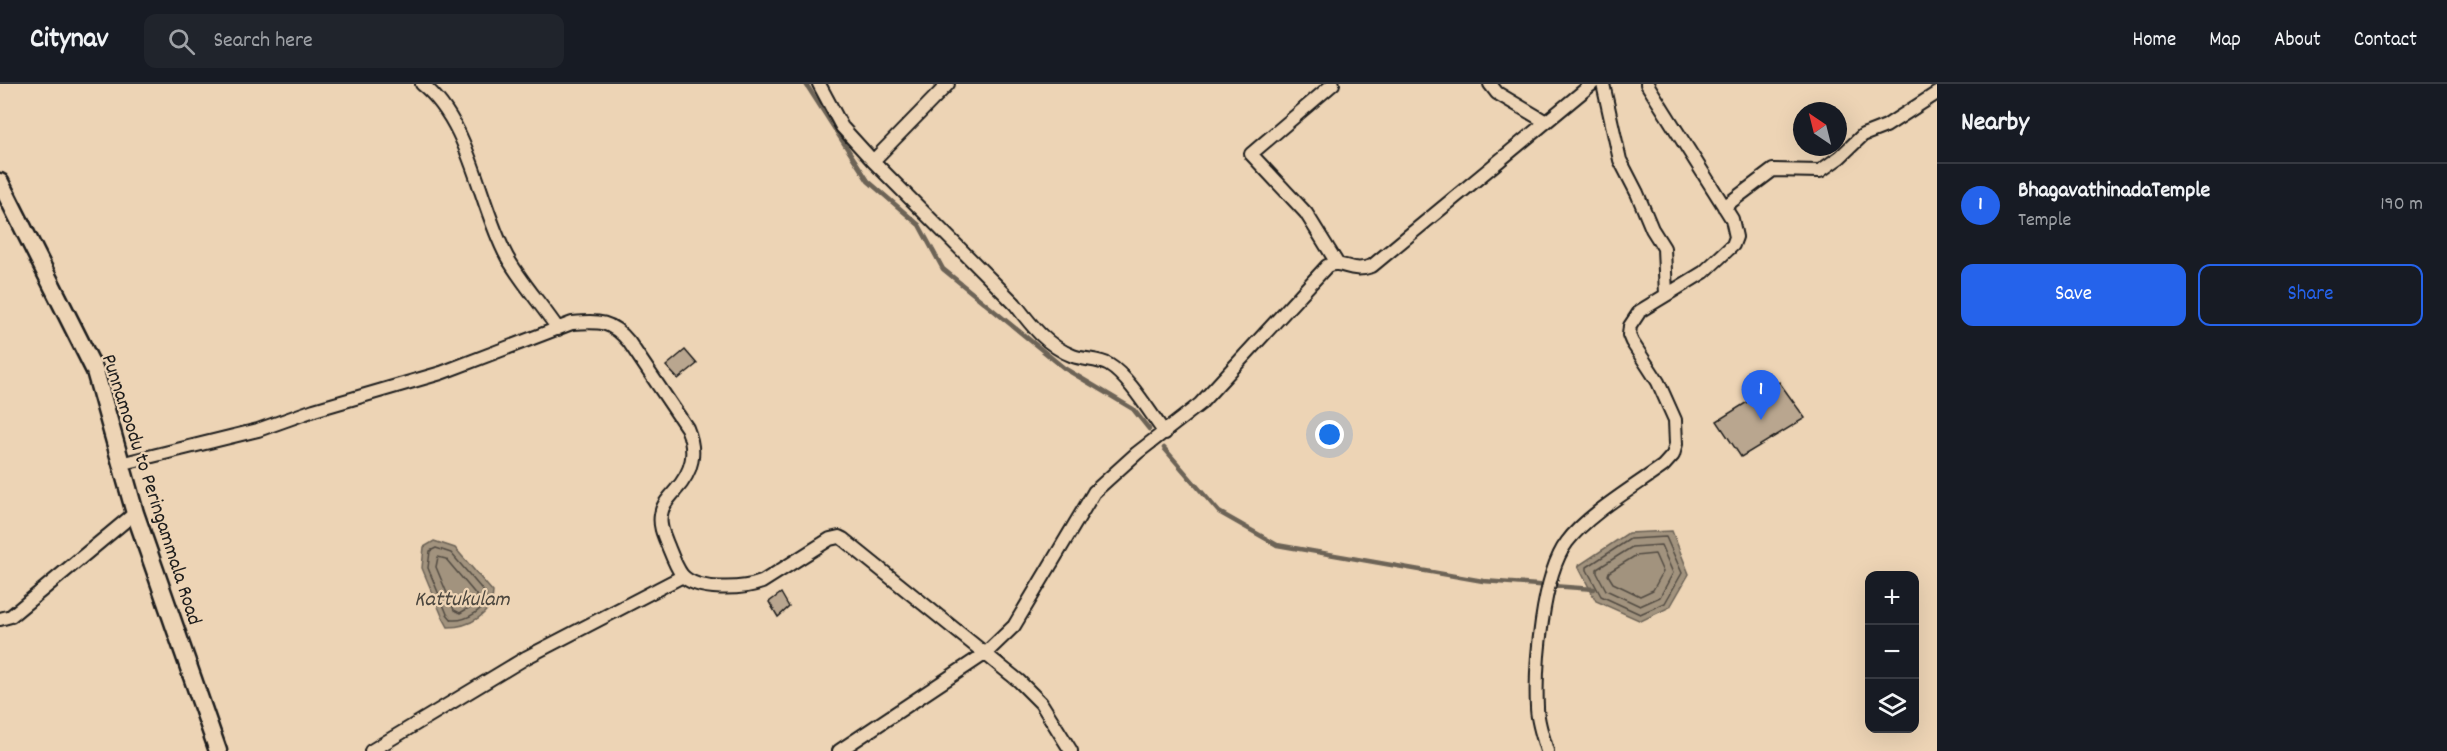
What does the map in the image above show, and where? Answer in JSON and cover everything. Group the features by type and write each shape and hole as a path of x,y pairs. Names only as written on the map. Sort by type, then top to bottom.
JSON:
{"main road":[{"name":"Punnamoodu to Peringammala Road","path":"0,182 95,371 135,513 218,751"}],"street":[{"path":"422,84 437,96 465,147 489,217 508,258 558,328"},
{"path":"819,84 842,127 1015,304 1031,326 1054,347 1073,356 1108,364 1123,378 1165,433"},
{"path":"873,161 948,84"},
{"path":"1333,84 1251,154 1306,213 1337,263"},
{"path":"1490,84 1497,93 1546,122"},
{"path":"839,751 986,653 1014,626 1094,492 1137,453 1200,404 1320,272 1327,266 1337,263 1358,270 1372,266 1592,84"},
{"path":"1603,84 1620,160 1652,229 1664,248 1666,289"},
{"path":"1547,751 1537,708 1540,628 1555,566 1565,544 1580,528 1663,466 1673,455 1676,444 1675,420 1658,382 1629,335 1633,318 1666,289 1704,272 1733,245 1737,237 1735,226 1724,207 1647,84"},
{"path":"1724,207 1773,170 1820,171 1840,157 1863,135 1886,126 1937,93"},
{"path":"120,464 258,430 314,410 441,373 572,323 594,321 618,328 687,428 694,443 689,468 680,486 665,503 661,514 662,530 683,576 697,584 739,588 751,586 762,582 830,539 838,537 986,653 1041,703 1071,751"},
{"path":"0,619 11,616 135,513"},
{"path":"371,751 527,657 683,576"}],"water":[{"path":"1672,531 1689,574 1670,607 1641,621 1596,601 1578,566 1628,533"},
{"name":"Kattukulam","path":"434,541 455,548 493,592 492,600 484,613 464,625 448,627 422,568 424,547"}],"building":[{"path":"685,350 697,364 678,379 666,366"},
{"path":"1779,382 1805,418 1741,457 1717,421"},
{"path":"781,593 789,607 778,617 769,602"}],"waterway":[{"path":"806,84 868,181 919,225 943,269 1064,368 1133,409 1149,429"},
{"path":"1164,448 1219,512 1277,545 1483,581 1594,589"}],"place":[{"name":"BhagavathinadaTemple","path":"1761,420"}]}
